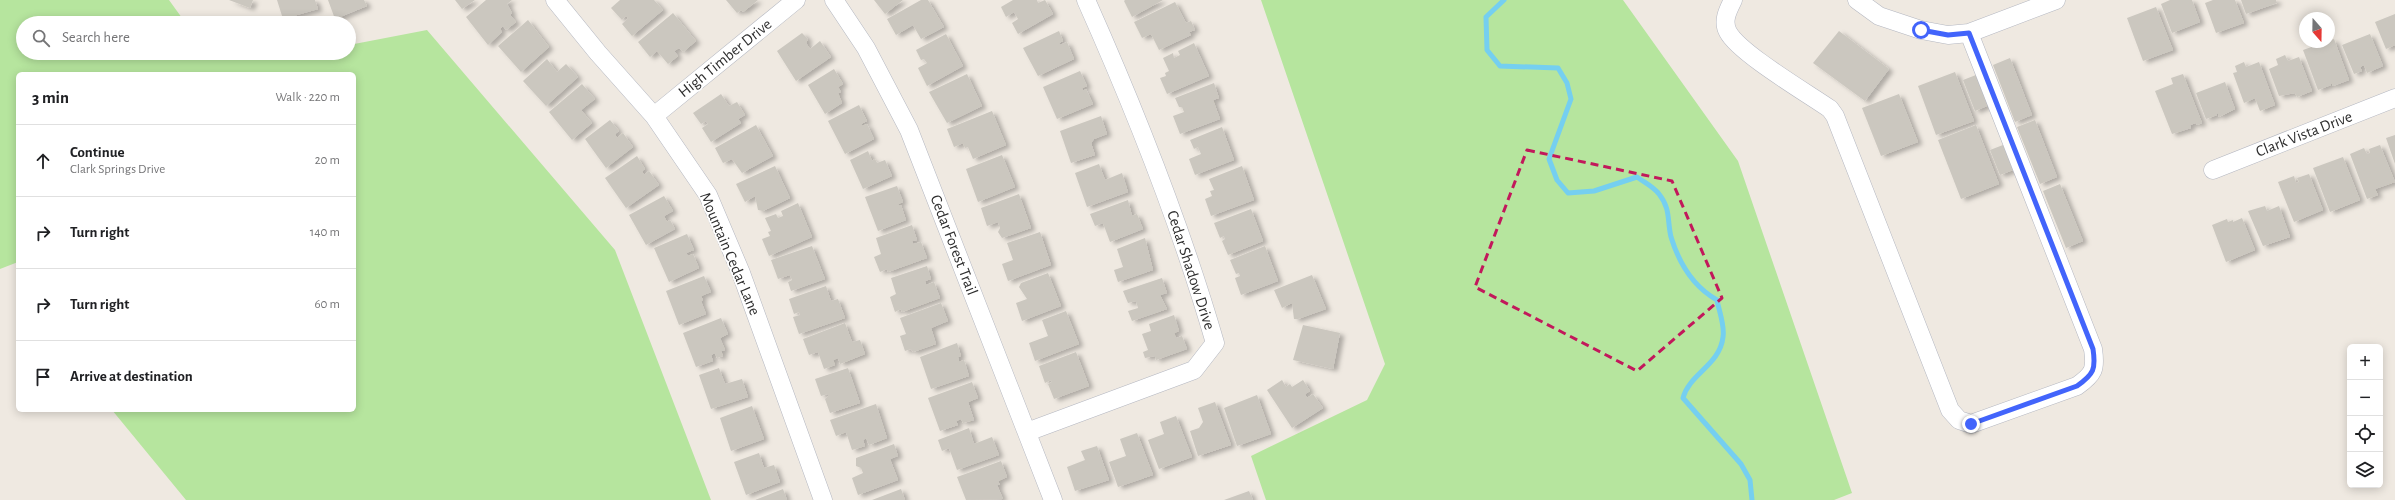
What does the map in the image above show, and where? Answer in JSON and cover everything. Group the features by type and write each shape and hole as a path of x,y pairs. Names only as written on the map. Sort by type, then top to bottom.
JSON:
{"street":[{"name":"Mountain Cedar Lane","path":"555,0 598,53 654,116 708,195 741,273 823,500"},
{"name":"High Timber Drive","path":"654,116 796,0"},
{"name":"Cedar Forest Trail","path":"834,0 866,48 909,130 1054,500"},
{"name":"Cedar Shadow Drive","path":"1027,432 1194,370 1214,343 1188,253 1135,113 1086,0"},
{"path":"1733,0 1726,16 1725,23 1728,32 1740,47 1830,109 1835,116 1950,410 1959,420 1971,424 2077,386 2088,378 2095,366 2093,349 1969,33"},
{"path":"1857,0 1879,16 1921,30 1948,35 1969,33 2056,0"},
{"name":"Clark Vista Drive","path":"2213,170 2395,98"}],"highlighted area":[{"path":"1527,150 1672,181 1722,298 1637,371 1475,287"}],"green space":[{"path":"0,0 169,0 181,16 16,16 16,60 356,60 356,44 427,30 615,250 711,500 186,500 114,412 356,412 356,72 16,72 16,263 0,269"},
{"path":"1261,0 1623,0 1738,161 1852,493 1834,500 1266,500 1251,456 1367,400 1385,364"}],"building":[{"path":"229,0 253,0 250,8"},
{"path":"277,0 315,0 318,9 294,16 282,16"},
{"path":"328,0 364,0 367,6 342,16 334,16"},
{"path":"455,0 475,0 462,9"},
{"path":"486,0 512,0 507,4 512,13 510,15 516,22 506,30 503,26 500,29 502,32 488,45 466,17"},
{"path":"620,0 654,0 663,10 632,36 622,24 628,18 626,16 622,20 611,8"},
{"path":"726,0 758,0 743,12 741,10 737,13"},
{"path":"874,0 903,0 885,14"},
{"path":"921,0 928,0 944,27 921,39 913,25 896,35 887,19"},
{"path":"1013,0 1037,0 1038,3 1045,0 1053,14 1018,34 1012,23 1018,19 1014,12 1006,17 1001,7"},
{"path":"1163,0 1132,17 1124,1"},
{"path":"2170,0 2192,0 2200,22 2172,33 2161,4"},
{"path":"2213,0 2235,0 2244,23 2216,33 2205,3"},
{"path":"2241,0 2276,0 2277,3 2246,14"},
{"path":"1175,2 1186,23 1191,21 1195,30 1189,32 1191,35 1159,50 1151,34 1142,38 1134,22"},
{"path":"2156,7 2173,50 2143,61 2127,18"},
{"path":"673,13 696,41 683,52 679,48 674,51 678,56 668,64 657,51 650,57 638,42"},
{"path":"2395,14 2395,45 2386,49 2375,22"},
{"path":"528,20 549,47 521,72 498,46"},
{"path":"1059,31 1063,41 1059,43 1060,45 1067,42 1074,59 1038,76 1023,48"},
{"path":"1839,31 1889,69 1865,101 1813,63"},
{"path":"802,33 808,39 806,43 810,49 820,41 831,57 796,81 777,51"},
{"path":"946,34 963,66 927,86 918,68 927,63 924,59 921,60 916,50"},
{"path":"2370,34 2383,66 2367,73 2364,65 2360,67 2362,71 2354,74 2342,45"},
{"path":"2335,42 2349,80 2333,86 2331,82 2331,85 2318,90 2303,50 2309,48 2335,48"},
{"path":"1194,43 1209,76 1167,94 1160,78 1166,76 1165,73 1169,71 1163,58 1173,53 1174,58 1180,55 1178,51"},
{"path":"2285,55 2288,61 2299,57 2312,91 2297,97 2295,93 2279,96 2269,69 2278,65 2276,59"},
{"path":"2010,58 2032,115 2015,122 1993,65"},
{"path":"547,59 557,72 566,64 578,77 546,106 523,81"},
{"path":"2244,62 2246,67 2259,62 2275,105 2260,111 2255,98 2244,103 2233,73 2237,72 2235,66"},
{"path":"834,69 843,84 838,87 841,92 838,93 842,103 825,114 808,85"},
{"path":"1080,71 1087,86 1082,88 1083,91 1086,89 1093,104 1057,119 1043,87"},
{"path":"1955,72 1974,121 1936,135 1918,86"},
{"path":"967,74 982,106 947,123 929,92"},
{"path":"2183,74 2202,123 2190,125 2191,128 2172,134 2155,91 2173,84 2171,78"},
{"path":"1976,75 1987,106 1975,111 1963,80"},
{"path":"2225,82 2235,109 2219,117 2217,111 2217,115 2206,119 2196,93"},
{"path":"1214,83 1219,98 1213,100 1220,119 1180,134 1173,116 1184,112 1182,107 1179,107 1175,98"},
{"path":"582,84 595,99 581,110 592,123 572,140 549,112"},
{"path":"721,94 729,106 737,102 745,115 738,119 741,123 711,142 702,128 708,124 706,121 701,124 693,113"},
{"path":"1899,94 1918,142 1881,156 1862,108"},
{"path":"859,105 867,121 861,124 862,126 867,124 874,139 845,154 828,121"},
{"path":"992,111 1006,145 973,159 968,147 965,148 963,143 954,147 947,129"},
{"path":"1101,116 1107,134 1094,139 1091,143 1095,155 1071,163 1060,131"},
{"path":"610,120 619,131 615,134 617,138 623,133 633,147 606,168 585,139"},
{"path":"2035,120 2057,177 2040,184 2017,127"},
{"path":"756,125 773,156 742,173 732,159 723,163 715,148"},
{"path":"1976,125 1999,184 1961,199 1938,140"},
{"path":"1222,127 1234,160 1195,175 1189,159 1201,154 1198,147 1194,149 1190,140"},
{"path":"2395,135 2395,164 2386,138"},
{"path":"2003,145 2013,170 2000,175 1990,150"},
{"path":"2380,145 2395,182 2375,189 2378,195 2367,199 2350,154 2364,148 2367,154 2370,153 2369,149"},
{"path":"868,151 872,161 875,159 877,163 885,160 892,176 863,189 850,160"},
{"path":"1002,155 1015,187 978,202 966,169"},
{"path":"637,156 645,169 642,171 644,175 649,171 659,185 626,208 605,178"},
{"path":"2343,157 2360,200 2330,212 2313,168"},
{"path":"1099,164 1105,180 1122,173 1128,192 1087,207 1075,173"},
{"path":"775,166 790,198 763,211 758,210 755,196 745,202 736,184"},
{"path":"1242,166 1254,200 1211,216 1205,199 1212,196 1210,191 1214,190 1209,179"},
{"path":"2309,174 2323,210 2294,222 2278,182 2294,176 2296,183 2299,182 2297,178"},
{"path":"2060,184 2083,241 2066,248 2043,191"},
{"path":"897,186 903,202 898,204 899,206 901,205 906,220 878,231 865,197"},
{"path":"1019,194 1031,228 1002,238 998,232 1000,228 998,222 987,226 981,208"},
{"path":"664,196 673,211 664,216 667,222 670,220 675,229 646,245 629,215"},
{"path":"1128,200 1132,216 1137,214 1143,229 1110,242 1103,223 1095,226 1090,214"},
{"path":"798,203 812,237 769,256 762,239 770,236 768,232 771,231 765,218 776,214 778,218 783,216 781,211"},
{"path":"2265,206 2267,211 2279,206 2290,237 2263,246 2248,211"},
{"path":"1251,209 1263,241 1228,255 1222,241 1225,239 1224,236 1220,238 1214,223"},
{"path":"2242,218 2255,250 2226,262 2212,225 2227,219 2228,222 2233,220 2233,222"},
{"path":"912,225 917,240 912,241 913,244 921,242 927,258 888,272 887,269 880,272 874,257 881,254 876,238"},
{"path":"1040,232 1051,265 1008,281 1002,264 1013,260 1007,243"},
{"path":"687,234 694,250 686,253 688,256 693,254 699,268 669,282 654,248"},
{"path":"1145,238 1153,270 1118,282 1114,270 1123,267 1117,249"},
{"path":"812,246 825,279 791,291 788,282 792,280 790,275 778,279 771,260"},
{"path":"1265,246 1278,281 1241,295 1235,278 1240,276 1239,273 1236,274 1230,260"},
{"path":"927,266 931,279 925,281 926,285 934,282 940,298 902,312 901,309 895,312 890,297 896,294 891,278"},
{"path":"1048,273 1061,306 1022,321 1016,303 1027,299 1019,287 1021,283"},
{"path":"1312,275 1326,309 1294,319 1292,303 1282,308 1274,290"},
{"path":"704,276 711,292 701,296 703,300 701,301 706,314 679,325 666,291"},
{"path":"1162,278 1167,293 1160,295 1167,309 1132,321 1128,311 1138,308 1136,301 1128,303 1123,291"},
{"path":"826,286 831,301 838,299 845,318 799,334 793,317 800,315 799,312 794,314 789,299"},
{"path":"941,303 948,321 931,328 936,344 913,352 911,349 905,351 900,336 906,334 900,318"},
{"path":"1066,311 1079,344 1035,361 1029,343 1048,336 1042,320"},
{"path":"1174,315 1179,331 1174,333 1176,338 1182,336 1187,349 1156,360 1155,356 1145,358 1143,352 1148,350 1142,334 1151,331 1149,324"},
{"path":"721,318 728,334 720,338 725,350 721,351 723,356 717,358 715,353 711,355 713,361 696,367 683,333"},
{"path":"845,323 852,342 860,340 865,354 840,364 838,358 833,360 835,365 824,369 818,352 809,355 803,339"},
{"path":"1303,325 1340,333 1333,369 1293,360"},
{"path":"957,343 961,356 958,357 959,362 964,360 969,376 931,389 920,357"},
{"path":"1076,352 1089,386 1054,399 1048,384 1052,382 1051,380 1045,383 1039,366"},
{"path":"719,368 725,384 742,379 748,397 711,409 699,375"},
{"path":"848,368 860,403 830,413 825,399 828,394 821,396 815,379"},
{"path":"1282,380 1286,387 1290,384 1292,387 1303,380 1310,391 1305,394 1307,398 1313,394 1323,408 1292,428 1267,390"},
{"path":"972,382 978,398 968,402 974,420 963,423 961,419 956,421 958,425 940,431 928,398"},
{"path":"1257,395 1271,434 1237,446 1224,408"},
{"path":"1215,402 1231,445 1198,456 1190,431 1199,428 1203,422 1198,408"},
{"path":"876,404 887,438 869,445 866,438 863,440 865,446 852,450 846,432 836,436 830,420"},
{"path":"752,406 764,439 731,451 720,418"},
{"path":"1176,416 1192,457 1159,469 1148,440 1164,434 1160,422"},
{"path":"969,428 974,444 992,437 999,455 957,470 949,448 942,451 938,440"},
{"path":"1137,433 1153,475 1118,487 1109,462 1126,456 1120,439"},
{"path":"894,444 898,456 890,459 898,480 858,495 852,478 863,473 861,468 856,466 856,458"},
{"path":"1097,446 1109,480 1075,491 1067,467 1085,460 1081,451"},
{"path":"759,453 764,468 774,465 780,482 746,495 734,462"},
{"path":"1001,461 1007,477 998,481 1000,485 997,485 1003,499 966,500 957,477"},
{"path":"783,489 787,500 755,500"},
{"path":"901,489 905,500 872,500"},
{"path":"1249,491 1253,500 1224,500"}],"waterway":[{"path":"1504,0 1486,17 1487,50 1500,66 1558,68 1567,83 1571,99 1549,159 1557,180 1568,193 1594,191 1637,177 1652,187 1663,199 1667,210 1674,247 1683,265 1694,281 1709,295 1717,300 1723,328 1721,347 1711,362 1691,382 1683,398 1741,464 1750,480 1752,500"}],"route":[{"path":"1921,30 1948,35 1969,33 2093,349 2095,366 2088,378 2077,386 1971,424"}]}
